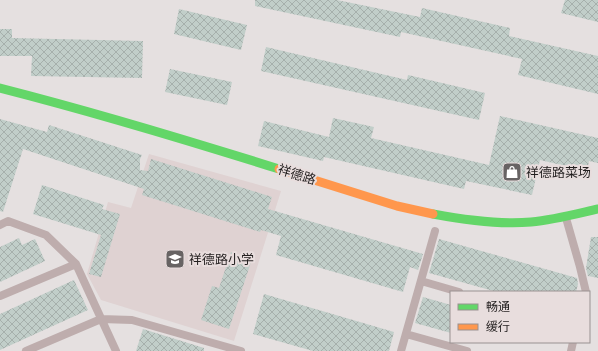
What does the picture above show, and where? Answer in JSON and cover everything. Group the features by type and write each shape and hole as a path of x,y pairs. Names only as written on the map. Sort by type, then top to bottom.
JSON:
{"street":[{"name":"祥德路","path":"0,88 54,102 222,151 397,206 431,214 467,220 531,222 565,217 598,209"}],"lane":[{"path":"565,217 580,266 586,291"},
{"path":"0,225 8,221 46,235 76,264 116,351"},
{"path":"401,351 435,231"},
{"path":"0,296 76,264"},
{"path":"421,281 456,291"},
{"path":"26,351 101,319 132,320 241,351"},
{"path":"406,334 467,351"}],"shaded area":[{"name":"祥德路小学","path":"149,154 281,191 234,341 101,300 87,274 108,202 131,208"}],"building":[{"path":"255,0 337,0 420,17 422,8 510,28 509,36 598,56 598,94 518,75 522,59 401,32 400,37 255,6"},
{"path":"565,0 598,0 598,22 561,13"},
{"path":"179,9 247,25 241,50 174,34"},
{"path":"0,29 12,29 12,38 143,41 142,78 31,76 32,56 0,56"},
{"path":"266,47 407,80 408,75 485,93 479,120 261,71"},
{"path":"170,69 232,82 227,105 165,92"},
{"path":"500,116 598,138 598,163 589,161 587,171 540,160 532,195 466,181 464,189 324,157 323,161 258,146 264,121 329,137 333,118 374,127 371,138 489,165"},
{"path":"0,119 47,132 49,125 142,155 140,159 140,170 148,171 151,159 272,197 268,209 423,254 418,270 410,267 403,292 276,255 281,236 261,230 260,232 142,195 144,189 23,149 3,212 0,211"},
{"path":"42,185 104,205 102,209 120,214 101,277 89,274 101,235 33,214"},
{"path":"591,237 598,237 598,278 588,276 586,268"},
{"path":"19,238 22,245 35,239 45,261 0,282 0,247"},
{"path":"439,239 577,278 578,284 576,291 493,291 429,273"},
{"path":"231,252 252,259 229,329 201,320 212,286 219,288"},
{"path":"74,280 88,310 0,350 0,314"},
{"path":"264,294 394,332 389,351 313,351 253,334"},
{"path":"423,297 450,305 450,333 415,323"},
{"path":"143,329 204,348 204,351 136,351"}],"traffic: fast":[{"path":"0,88 210,147 279,169"},
{"path":"433,214 482,221 519,223 565,217 598,209"}],"traffic: slow":[{"path":"279,169 397,206 433,214"}],"place":[{"name":"祥德路菜场","path":"512,172"},
{"name":"祥德路小学","path":"175,259"}]}
